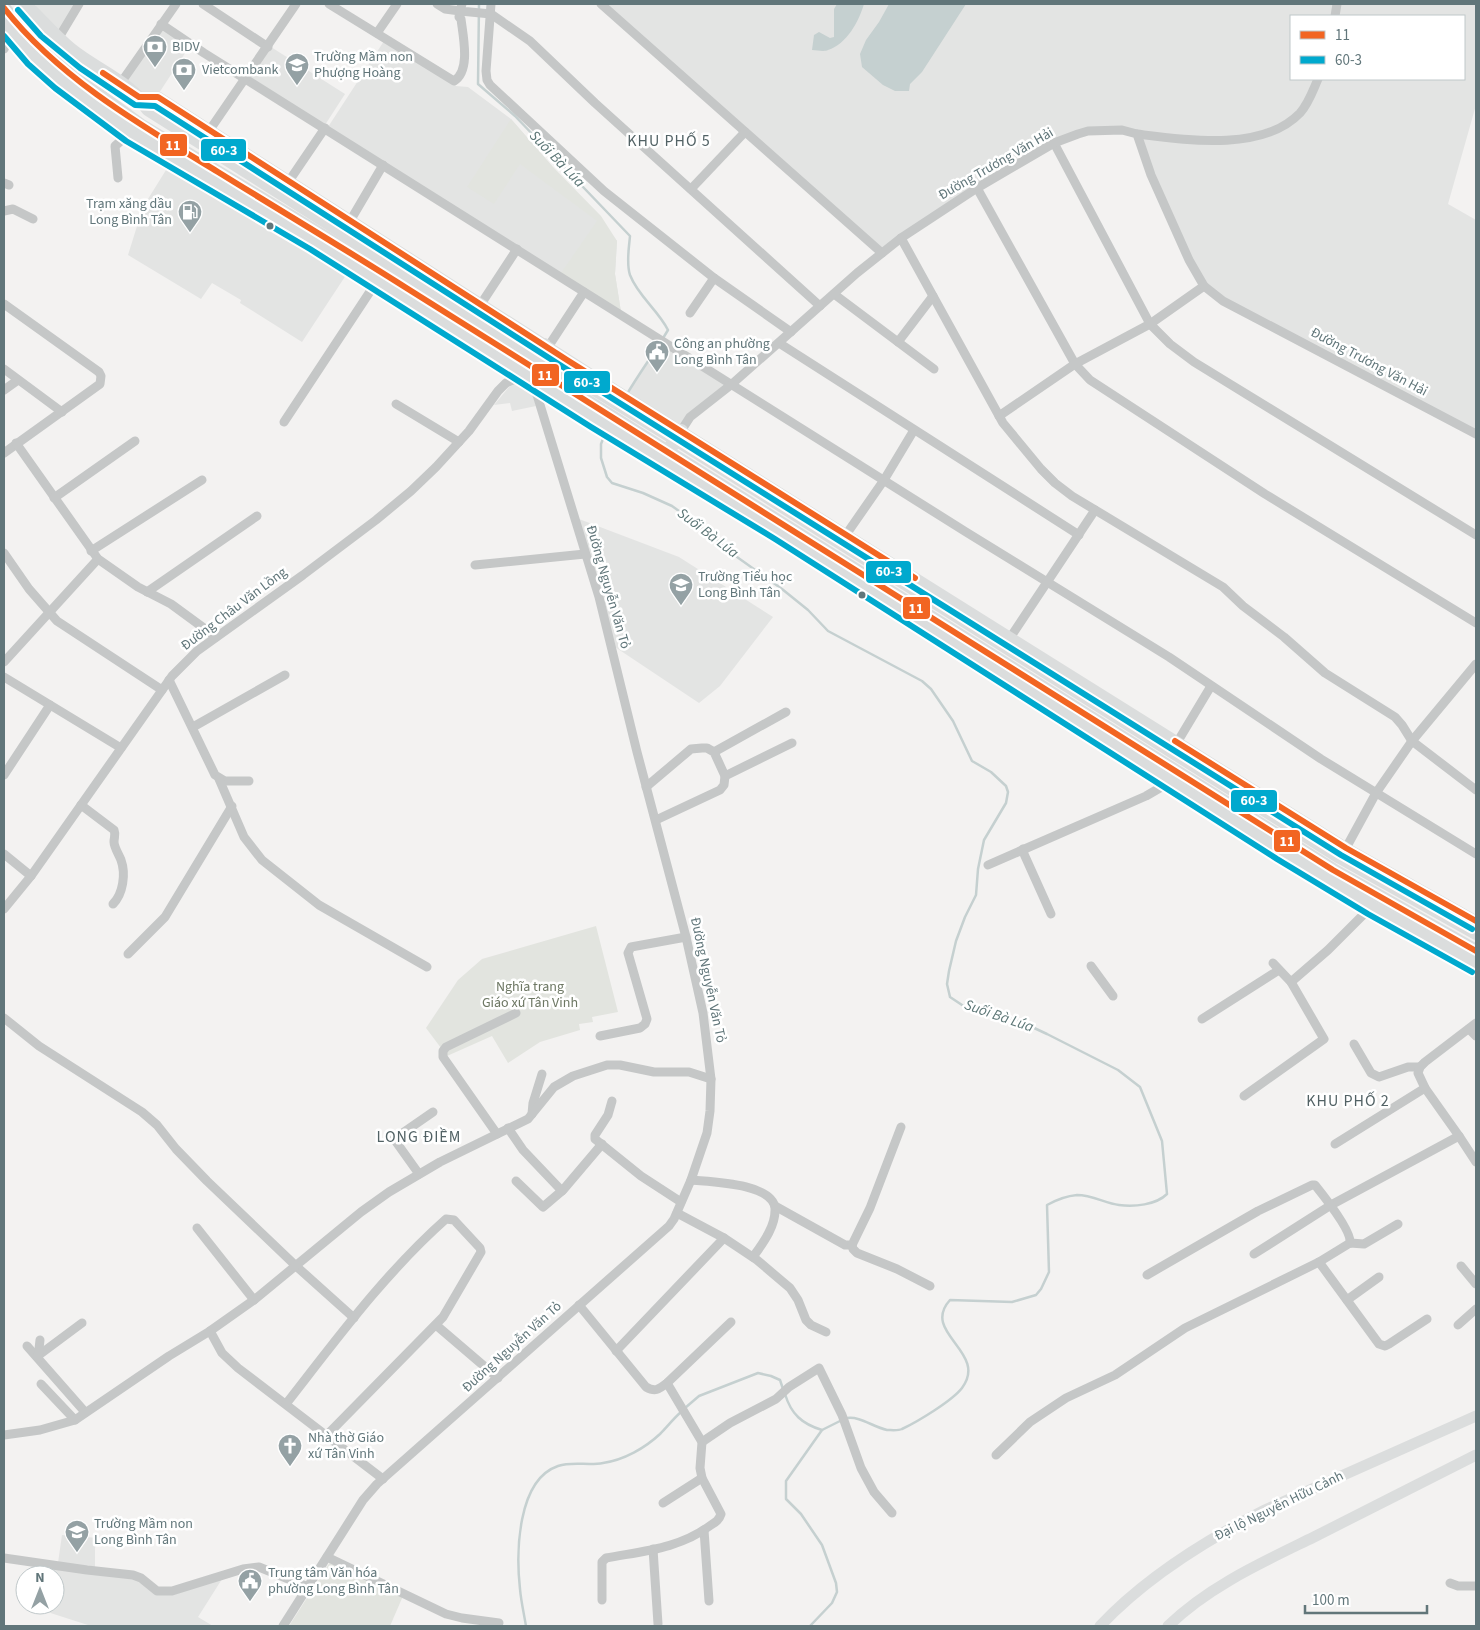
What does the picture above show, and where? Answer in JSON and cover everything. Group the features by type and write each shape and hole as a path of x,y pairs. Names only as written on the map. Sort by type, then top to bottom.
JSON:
{"highway":[{"path":"26,5 58,39 85,61 140,97 148,109 537,357 623,416 665,456 1331,875 1476,951"},
{"path":"4,8 12,28 140,125 328,239 537,357"},
{"path":"623,416 678,435 1174,747 1476,933"},
{"path":"665,456 678,435"},
{"path":"1331,875 1343,852"}],"main road":[{"path":"12,28 61,81 130,132 377,281 537,357"},
{"path":"140,97 158,97 481,304 537,357 623,416"},
{"path":"1343,852 1476,921"},
{"path":"1331,875 1372,906 1476,964"},
{"name":"Đại lộ Nguyễn Hữu Cảnh","path":"1100,1626 1128,1599 1158,1576 1199,1546 1233,1526 1476,1416"},
{"path":"1168,1626 1178,1616 1212,1592 1266,1560 1476,1455"}],"street":[{"path":"58,39 79,4"},
{"path":"120,84 176,4"},
{"path":"203,4 268,46"},
{"path":"209,131 296,4"},
{"path":"329,4 454,81 458,80 465,66 461,19 459,17 461,8"},
{"path":"377,33 397,4"},
{"path":"437,4 445,8 461,8 491,14 530,41 595,103 820,306"},
{"path":"491,4 486,72 490,85 586,175 714,278 791,332"},
{"path":"601,4 882,253"},
{"path":"161,24 654,336 1169,657 1321,759 1476,854"},
{"path":"4,50 12,28"},
{"path":"1137,134 1176,139 1228,141 1272,131 1291,122 1301,112 1309,100 1318,80"},
{"path":"289,181 325,128"},
{"name":"Đường Trương Văn Hải","path":"678,435 690,417 732,384 901,238 977,188 1054,143 1088,131 1122,130 1137,134 1151,175 1189,260 1204,286 1222,301 1476,434"},
{"path":"118,178 115,146 130,132"},
{"path":"691,189 745,132"},
{"path":"1054,143 1150,324 1170,344 1194,362 1476,535"},
{"path":"342,232 383,165"},
{"path":"977,188 1075,364 1084,375 1265,494 1476,623"},
{"path":"4,211 13,210 33,219"},
{"path":"901,238 1003,423 1027,454 1055,483 1072,496 1223,587 1243,606 1284,637 1325,672 1395,717 1412,741 1476,790"},
{"path":"481,304 517,249"},
{"path":"690,313 714,278"},
{"path":"284,422 377,281"},
{"path":"999,416 1075,364 1150,324 1204,286"},
{"path":"537,357 584,292"},
{"path":"834,294 934,370"},
{"path":"898,342 933,296"},
{"path":"4,304 99,372 101,376 100,384 4,453"},
{"path":"779,343 1079,535"},
{"name":"Đường Châu Văn Lồng","path":"4,909 31,876 169,680 197,651 376,520 427,476 459,442 498,391 537,357"},
{"name":"Đường Nguyễn Văn Tỏ","path":"283,1626 363,1500 383,1479 669,1226 677,1213 691,1180 706,1133 710,1111 711,1080 703,1013 686,937 646,787 599,597 537,395 537,357"},
{"path":"4,369 62,412"},
{"path":"4,390 18,380"},
{"path":"396,404 459,442"},
{"path":"843,538 884,480 914,430"},
{"path":"54,498 135,441"},
{"path":"16,443 98,560 147,592 171,604 216,638"},
{"path":"91,551 202,480"},
{"path":"1008,641 1095,510"},
{"path":"147,592 257,516"},
{"path":"4,553 28,588 57,621 162,690"},
{"path":"475,565 585,554"},
{"path":"4,662 98,560"},
{"path":"1343,852 1376,793 1412,741 1476,664"},
{"path":"193,727 285,675"},
{"path":"4,677 121,748"},
{"path":"169,680 232,806 244,837 262,860 319,905 428,967"},
{"path":"1174,747 1211,686"},
{"path":"4,775 50,706"},
{"path":"714,752 786,712"},
{"path":"725,776 792,743"},
{"path":"646,787 691,749 708,748 714,752 725,776 724,785 720,790 656,820"},
{"path":"988,865 1146,796 1174,777"},
{"path":"219,779 249,782"},
{"path":"81,804 114,830 116,835 114,842 122,863 124,876 119,897 112,904"},
{"path":"128,954 166,917 232,806"},
{"path":"1023,849 1051,914"},
{"path":"4,854 31,876"},
{"path":"1291,982 1328,950 1372,906"},
{"path":"600,1036 640,1028 645,1024 647,1018 628,953 631,947 686,937"},
{"path":"1091,966 1113,996"},
{"path":"1202,1018 1276,966 1291,982 1324,1039 1244,1096"},
{"path":"497,1134 443,1058 443,1051 446,1047 516,1013"},
{"path":"4,1018 39,1046 142,1112 192,1166 296,1266 354,1318"},
{"path":"1476,1036 1473,1026 1420,1067 1418,1073 1425,1088 1476,1162"},
{"path":"1354,1044 1375,1076 1384,1076 1408,1067 1420,1067"},
{"path":"4,1435 40,1430 75,1420 254,1300 360,1212 388,1192 419,1174 528,1119 554,1087 573,1076 607,1064 654,1072 689,1072 711,1080"},
{"path":"532,1114 533,1102 542,1074"},
{"path":"1335,1144 1425,1088"},
{"path":"612,1101 608,1115 595,1135 596,1139 640,1176 681,1202"},
{"path":"419,1174 394,1139 433,1112"},
{"path":"901,1127 870,1208 852,1245 857,1253 897,1269 930,1286"},
{"path":"508,1128 523,1150 562,1191"},
{"path":"1254,1254 1331,1205 1459,1136"},
{"path":"516,1181 543,1207 562,1191 602,1144"},
{"path":"691,1180 761,1191 769,1196 774,1206 774,1218 770,1231 754,1257"},
{"path":"1147,1275 1258,1211 1307,1186 1314,1185 1331,1205 1349,1235 1350,1243"},
{"path":"774,1206 845,1245 852,1245"},
{"path":"677,1213 724,1238 754,1257 790,1288 798,1300 806,1320 811,1325 826,1332"},
{"path":"286,1404 354,1318 406,1259 439,1226 449,1219 454,1220 480,1248 480,1252 443,1317 327,1435"},
{"path":"996,1455 1030,1422 1066,1398 1115,1375 1185,1328 1319,1262 1350,1243 1364,1244 1398,1224"},
{"path":"197,1228 254,1300"},
{"path":"616,1351 724,1238"},
{"path":"1319,1262 1379,1344 1389,1344 1427,1319"},
{"path":"1461,1266 1476,1284"},
{"path":"1347,1300 1379,1277"},
{"path":"579,1305 646,1387 652,1391 667,1384 731,1322"},
{"path":"1458,1325 1476,1309"},
{"path":"38,1357 82,1322"},
{"path":"436,1325 498,1378"},
{"path":"210,1331 222,1354 238,1368 383,1479"},
{"path":"38,1357 40,1340"},
{"path":"27,1346 85,1412"},
{"path":"702,1442 730,1423 776,1399 789,1387 819,1368 842,1415 861,1468 874,1492 892,1512"},
{"path":"41,1384 75,1420"},
{"path":"602,1600 602,1562 604,1560 678,1544 720,1519 721,1514 702,1478 700,1468 702,1442 667,1384"},
{"path":"663,1503 702,1478"},
{"path":"704,1530 710,1601"},
{"path":"653,1549 658,1624"},
{"path":"327,1557 446,1614 499,1623"},
{"path":"4,1558 133,1575 157,1591 172,1591 243,1569 259,1567 308,1587"},
{"path":"1450,1583 1458,1586 1476,1586"}],"shaded area":[{"path":"36,4 76,4 58,33 34,9"},
{"path":"606,4 1334,4 1332,15 1290,15 1290,80 1315,80 1306,99 1289,119 1259,132 1229,138 1077,131 882,250"},
{"path":"837,4 864,4 859,18 841,43 826,51 812,50 814,35 819,32 830,38 834,37 834,9"},
{"path":"889,4 966,4 922,72 910,84 909,91 895,91 883,85 862,67 860,54 866,40"},
{"path":"1340,4 1476,4 1476,105 1448,204 1476,220 1476,430 1224,299 1206,284 1192,259 1154,174 1141,137 1214,144 1293,124 1320,80 1465,80 1465,15 1338,15"},
{"name":"BIDV","path":"162,28 189,47 159,93 141,93 125,82"},
{"path":"384,41 456,86 468,87 511,119 617,241 615,274 621,312 328,127"},
{"name":"Trường Mầm non Phượng Hoàng","path":"271,47 345,94 325,125 250,77"},
{"path":"171,162 350,269 302,342 240,303 241,300 212,283 201,299 128,255 143,207"},
{"path":"660,343 727,384 681,425 628,392"},
{"path":"523,380 533,396 536,406 512,411 510,403 494,405 509,387"},
{"name":"Trường Tiểu học Long Bình Tân","path":"579,519 679,557 773,617 720,686 699,703 615,647"},
{"name":"Trường Mầm non Long Bình Tân","path":"62,1535 98,1538 95,1548 95,1568 58,1563"},
{"path":"65,1569 134,1578 156,1594 222,1579 198,1617 213,1626 91,1626 57,1615 65,1615"}],"green space":[{"path":"511,119 553,167 601,216 617,241 615,274 621,312 561,273 597,221 520,164 494,204 467,187"},
{"name":"Nghĩa trang Giáo xứ Tân Vinh","path":"596,926 618,1012 592,1017 593,1022 579,1024 580,1030 540,1042 508,1063 492,1036 447,1056 426,1028 458,980 482,959"},
{"path":"330,1562 403,1596 390,1626 289,1626"}],"waterway":[{"name":"Suối Bà Lúa","path":"479,4 478,84 515,116 630,236 628,261 630,275 638,290 668,330 627,394"},
{"name":"Suối Bà Lúa","path":"607,429 601,444 601,458 607,477 612,483 643,493 672,506 704,529 737,557 782,589 808,610 828,631 922,681 931,689 953,721 972,761 991,772 1006,786 1008,792 1006,803 984,840 978,869 976,895 956,941 949,971 947,984 950,997 965,1007 1017,1020 1118,1070 1140,1087 1162,1141 1167,1194 1157,1201 1125,1206 1077,1195 1061,1198 1047,1205 1049,1272 1036,1295 1012,1302 950,1300 943,1312 943,1323 962,1353 967,1364 968,1375 962,1388 951,1399 900,1430 882,1429 862,1420 847,1418"},
{"name":"Suối Bà Lúa","path":"685,1408 699,1396 758,1373 780,1380 783,1389"},
{"name":"Suối Bà Lúa","path":"785,1394 794,1413 815,1428 822,1430 842,1420"},
{"name":"Suối Bà Lúa","path":"526,1626 519,1574 519,1538 522,1519 534,1486 544,1474 558,1466 603,1463 634,1453 660,1434 681,1412"},
{"path":"810,1626 832,1603 837,1592 836,1583 822,1545 801,1514 786,1499 786,1481 822,1430"}],"transit line":[{"name":"11","path":"4,8 26,34 76,79 160,137 384,274 1333,870 1476,951"},
{"name":"60-3","path":"18,10 41,36 80,68 135,105 155,106 610,397 1341,855 1472,929"},
{"name":"60-3","path":"4,36 28,64 55,88 126,141 310,249 591,427 775,539 1277,859 1368,914 1472,972"},
{"name":"11","path":"103,73 139,97 158,97 567,360 915,578"},
{"name":"11","path":"1175,741 1346,848 1476,921"}],"place":[{"name":"BIDV","path":"155,68"},
{"name":"Trường Mầm non Phượng Hoàng","path":"297,86"},
{"name":"Vietcombank","path":"184,91"},
{"name":"Trạm xăng dầu Long Bình Tân","path":"190,233"},
{"name":"Công an phường Long Bình Tân","path":"657,373"},
{"name":"Trường Tiểu học Long Bình Tân","path":"681,606"},
{"name":"Nhà thờ Giáo xứ Tân Vinh","path":"290,1467"},
{"name":"Trường Mầm non Long Bình Tân","path":"77,1553"},
{"name":"Trung tâm Văn hóa phường Long Bình Tân","path":"250,1602"}],"district":[{"name":"KHU PHỐ 5","path":"669,141"},
{"name":"KHU PHỐ 2","path":"1348,1101"},
{"name":"LONG ĐIỀM","path":"419,1137"}]}
